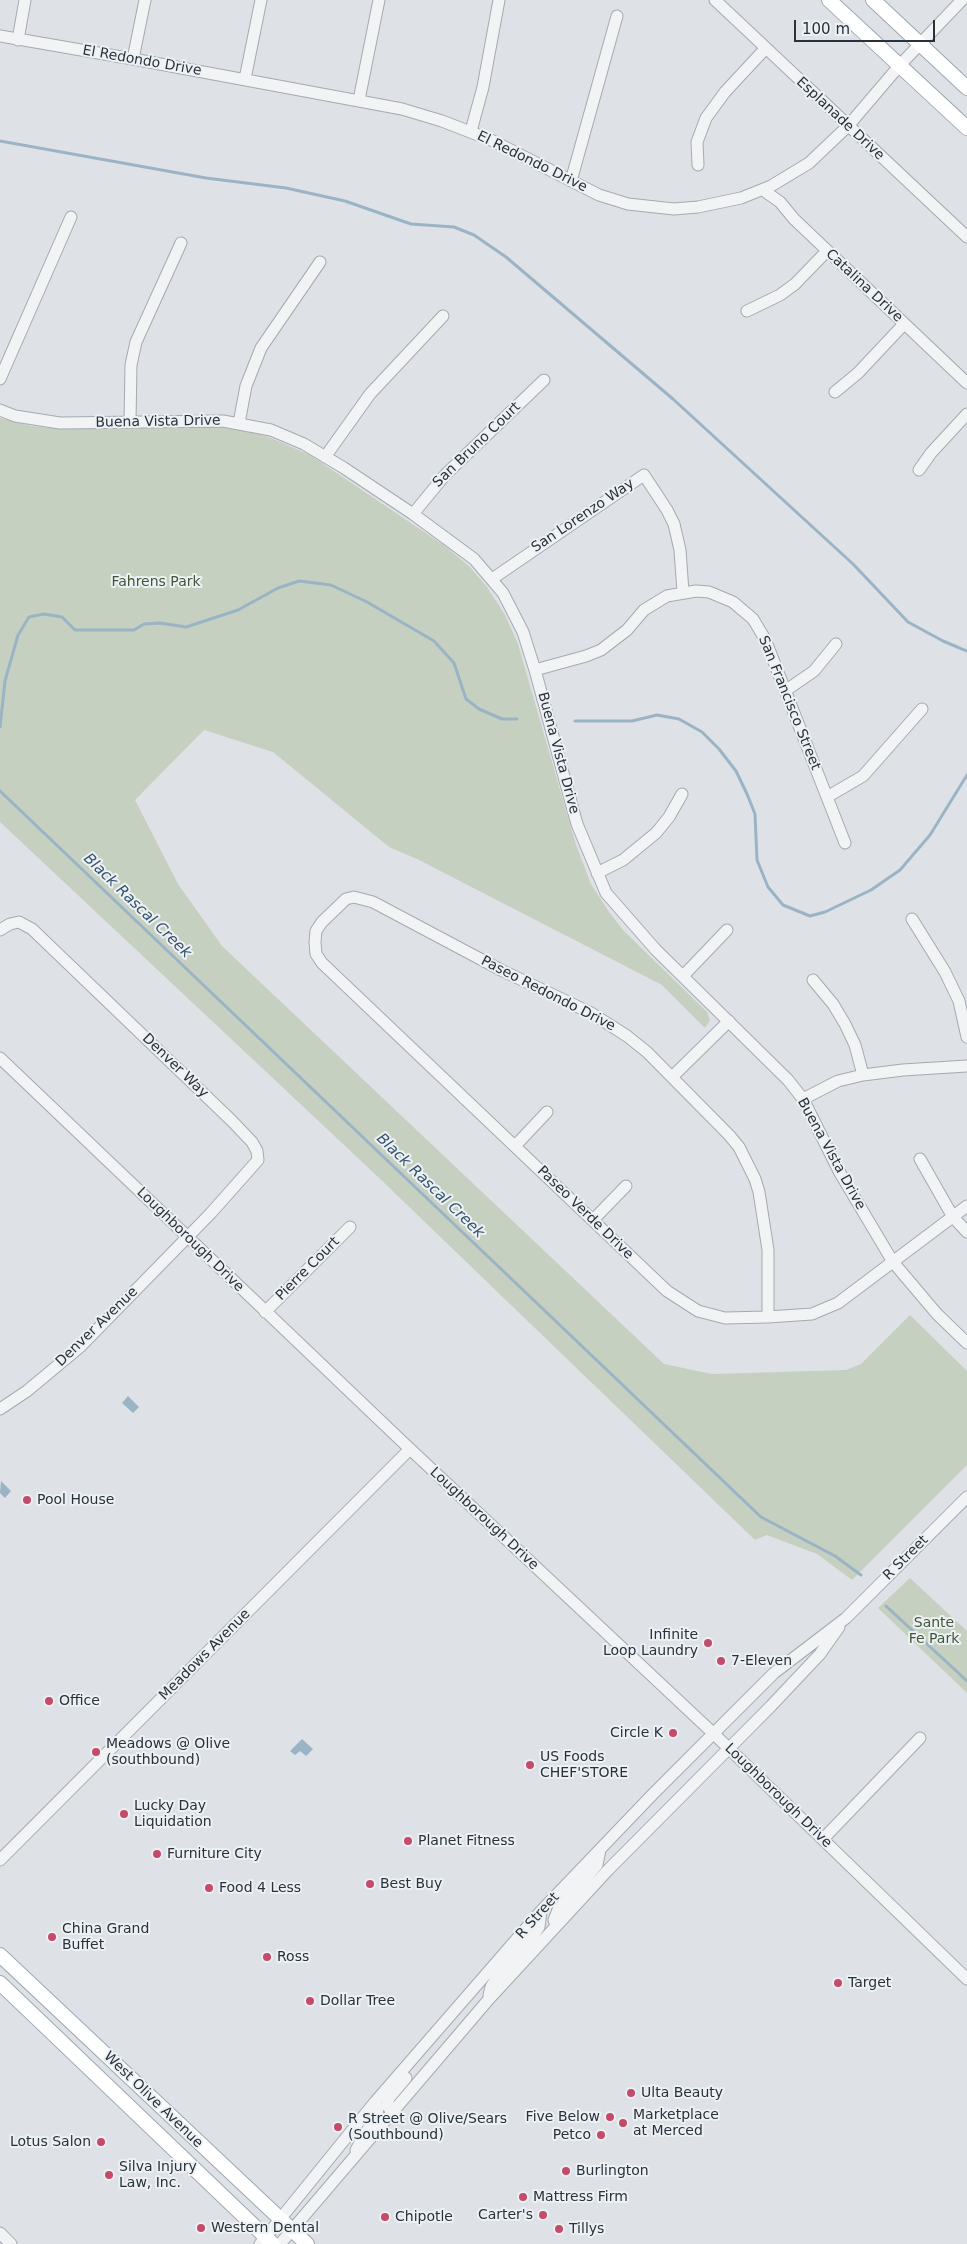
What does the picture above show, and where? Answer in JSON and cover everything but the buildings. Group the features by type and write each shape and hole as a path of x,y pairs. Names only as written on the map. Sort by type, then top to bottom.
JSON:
{"main road":[{"path":"829,0 967,128"},
{"path":"873,0 967,88"},
{"name":"West Olive Avenue","path":"0,1955 307,2244"},
{"name":"West Olive Avenue","path":"0,1984 266,2242"}],"street":[{"path":"18,40 25,0"},
{"path":"133,59 145,0"},
{"path":"245,79 260,0"},
{"path":"359,100 379,0"},
{"path":"470,131 483,88 499,0"},
{"name":"Esplanade Drive","path":"715,0 967,237"},
{"name":"El Redondo Drive","path":"0,36 359,100 410,112 470,131 614,200 662,208 698,207 718,204 763,190 808,163 848,126 900,65 962,0"},
{"path":"572,181 617,16"},
{"path":"698,165 697,142 706,118 725,92 765,49"},
{"name":"Catalina Drive","path":"763,190 780,202 826,251 967,383"},
{"path":"0,379 71,217"},
{"path":"130,422 131,365 136,342 180,243"},
{"path":"747,311 780,295 795,284 826,251"},
{"path":"239,423 246,386 261,348 320,262"},
{"path":"325,457 370,394 443,316"},
{"path":"835,392 858,373 904,324"},
{"name":"San Bruno Court","path":"414,514 445,475 544,380"},
{"name":"Buena Vista Drive","path":"0,410 15,416 60,423 200,420 239,423 286,436 325,457 414,514 461,548 492,579 516,616 535,670 577,824 606,893 641,934 788,1080 803,1099 840,1173 893,1262 937,1314 967,1343"},
{"path":"919,470 931,453 967,414"},
{"name":"San Lorenzo Way","path":"492,579 644,475 668,510 674,524 680,550 683,592"},
{"name":"San Francisco Street","path":"535,670 601,650 627,630 644,610 654,602 667,596 683,592 709,592 722,596 743,609 760,630 845,843"},
{"path":"785,691 814,671 836,644"},
{"path":"827,797 863,776 922,709"},
{"path":"597,873 623,860 656,833 669,818 682,794"},
{"name":"Paseo Redondo Drive","path":"322,963 315,946 316,934 320,924 346,899 354,897 372,902 613,1026 647,1052 729,1135 739,1147 755,1179 760,1192 768,1250 768,1317"},
{"path":"912,919 945,972 959,1001 967,1037"},
{"name":"Denver Way","path":"0,930 10,924 19,922 32,929 252,1142 257,1151 258,1160 187,1237"},
{"path":"683,976 727,930"},
{"name":"Paseo Verde Drive","path":"322,963 667,1291 698,1311 725,1318 812,1314 838,1303 967,1206"},
{"path":"813,980 824,992 845,1024 855,1045 863,1075"},
{"path":"672,1077 729,1021"},
{"name":"Loughborough Drive","path":"0,1058 410,1450 714,1734 967,1979"},
{"path":"803,1099 838,1081 863,1075 903,1070 967,1066"},
{"path":"515,1146 547,1112"},
{"path":"920,1159 953,1217 967,1232"},
{"path":"593,1220 626,1186"},
{"name":"Pierre Court","path":"265,1312 350,1227"},
{"name":"Denver Avenue","path":"0,1410 27,1391 81,1346 187,1237"},
{"name":"Meadows Avenue","path":"0,1860 410,1450"},
{"name":"R Street","path":"266,2242 280,2220 375,2102 541,1911 775,1672 846,1618 967,1497"},
{"name":"R Street","path":"280,2244 393,2114 489,1999 657,1820 729,1749 820,1654 846,1618"},
{"path":"823,1840 920,1738"},
{"path":"556,1926 554,1920 558,1910 596,1865 601,1849"},
{"path":"489,1999 491,1987 496,1979 536,1933 539,1927 541,1911"},
{"path":"393,2114 387,2105 390,2098 430,2049 433,2036"},
{"path":"356,2156 358,2145 376,2115 378,2109 375,2102"},
{"path":"0,2233 11,2244"}],"green space":[{"name":"Fahrens Park","path":"0,418 31,426 59,429 210,427 240,429 269,437 310,455 445,546 470,567 487,587 505,615 518,644 576,845 591,884 624,931 707,1012 710,1020 705,1028 662,985 417,859 389,847 273,752 204,730 135,800 178,884 222,946 664,1364 712,1374 846,1370 861,1364 910,1315 967,1371 967,1465 852,1580 817,1554 767,1535 755,1540 376,1175 0,822"},
{"name":"Sante Fe Park","path":"910,1578 967,1631 967,1693 878,1608"}],"water":[{"path":"128,1396 139,1407 133,1413 122,1403"},
{"path":"1,1481 11,1491 5,1498 0,1493"},
{"path":"302,1739 313,1749 306,1756 300,1751 295,1755 290,1751"}],"waterway":[{"path":"0,141 206,178 286,188 345,201 411,224 454,227 474,235 506,257 673,399 853,564 908,622 943,641 967,651"},
{"path":"0,727 5,681 18,635 29,617 44,614 62,617 75,630 134,630 144,624 160,623 186,627 238,610 278,588 299,581 331,585 367,602 434,641 454,663 466,699 479,709 502,719 517,719"},
{"path":"575,721 632,721 657,715 679,719 702,732 719,749 736,771 747,794 755,814 757,860 768,887 783,905 810,916 825,912 871,890 900,870 930,835 967,775"},
{"name":"Black Rascal Creek","path":"0,791 761,1517 835,1556 861,1575"},
{"name":"Black Rascal Creek","path":"886,1606 967,1681"}],"place":[{"name":"Pool House","path":"27,1500"},
{"name":"Infinite Loop Laundry","path":"708,1643"},
{"name":"7-Eleven","path":"721,1661"},
{"name":"Office","path":"49,1701"},
{"name":"Circle K","path":"673,1733"},
{"name":"Meadows @ Olive (southbound)","path":"96,1752"},
{"name":"US Foods CHEF'STORE","path":"530,1765"},
{"name":"Lucky Day Liquidation","path":"124,1814"},
{"name":"Planet Fitness","path":"408,1841"},
{"name":"Furniture City","path":"157,1854"},
{"name":"Best Buy","path":"370,1884"},
{"name":"Food 4 Less","path":"209,1888"},
{"name":"China Grand Buffet","path":"52,1937"},
{"name":"Ross","path":"267,1957"},
{"name":"Target","path":"838,1983"},
{"name":"Dollar Tree","path":"310,2001"},
{"name":"Ulta Beauty","path":"631,2093"},
{"name":"Five Below","path":"610,2117"},
{"name":"Marketplace at Merced","path":"623,2123"},
{"name":"R Street @ Olive/Sears (Southbound)","path":"338,2127"},
{"name":"Petco","path":"601,2135"},
{"name":"Lotus Salon","path":"101,2142"},
{"name":"Burlington","path":"566,2171"},
{"name":"Silva Injury Law, Inc.","path":"109,2175"},
{"name":"Mattress Firm","path":"523,2197"},
{"name":"Carter's","path":"543,2215"},
{"name":"Chipotle","path":"385,2217"},
{"name":"Western Dental","path":"201,2228"},
{"name":"Tillys","path":"559,2229"}]}
